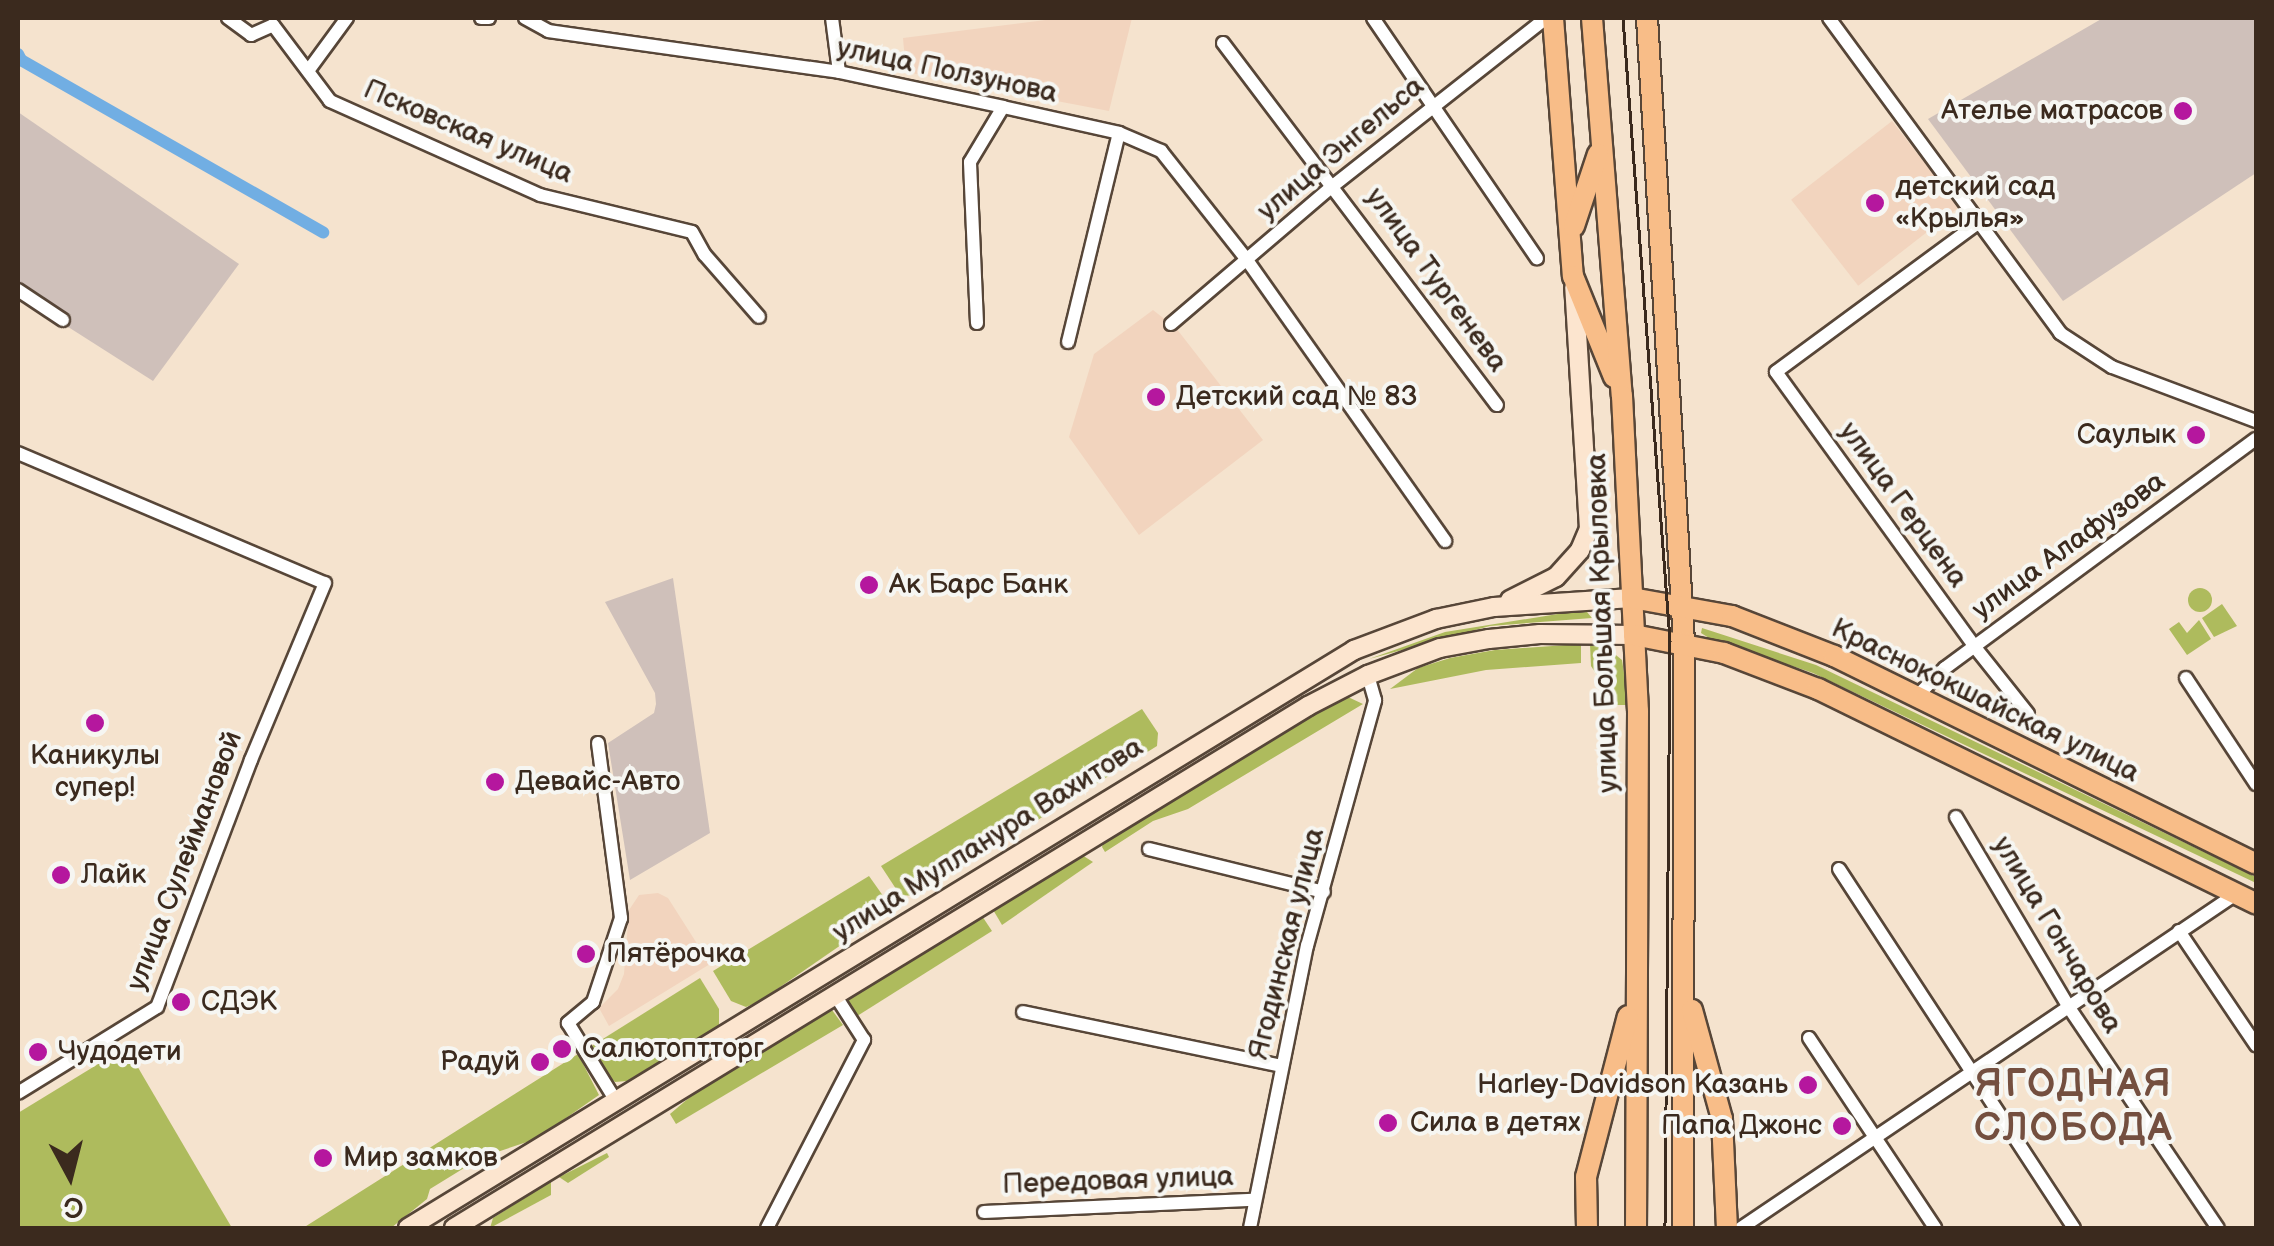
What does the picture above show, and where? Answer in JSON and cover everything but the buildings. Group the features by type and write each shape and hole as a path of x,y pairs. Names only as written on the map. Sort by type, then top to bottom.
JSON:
{"main road":[{"path":"1494,607 1556,577 1580,550 1589,529 1573,276 1550,18"},
{"name":"улица Большая Крыловка","path":"1592,18 1622,396 1638,711 1636,1228"},
{"path":"1647,18 1683,604 1684,1228"},
{"path":"1570,237 1602,142"},
{"path":"1573,276 1622,396"},
{"name":"Краснококшайская улица","path":"1632,598 1683,604 1732,616 1773,632 1916,696 2256,864"},
{"name":"улица Мулланура Вахитова","path":"408,1228 1354,650 1436,619 1494,607 1632,598"},
{"name":"улица Мулланура Вахитова","path":"454,1228 1308,706 1368,674 1440,648 1489,639 1540,634 1634,636"},
{"path":"1634,636 1684,642 1760,664 2256,904"},
{"path":"1587,1228 1586,1177 1634,995"},
{"path":"1686,995 1722,1119 1727,1228"}],"street":[{"name":"Псковская улица","path":"228,18 251,34 274,21 330,101 540,196 692,232 706,255 759,316"},
{"path":"308,71 347,18"},
{"path":"480,18 490,18"},
{"name":"улица Ползунова","path":"525,18 548,30 839,72 1004,106 1119,133 1160,151 1247,260 1446,540"},
{"path":"832,18 839,72"},
{"path":"1372,18 1536,258"},
{"name":"улица Энгельса","path":"1171,324 1434,104 1550,18"},
{"path":"1829,18 2060,333 2112,367 2256,421"},
{"name":"улица Тургенева","path":"1224,43 1497,405"},
{"path":"977,322 970,162 1004,106"},
{"path":"1068,342 1119,133"},
{"name":"улица Герцена","path":"1978,223 1776,372 1974,646 2028,714"},
{"path":"18,290 62,320"},
{"name":"улица Алафузова","path":"1916,696 1974,646 2256,439"},
{"name":"улица Сулеймановой","path":"18,453 325,583 250,760 158,1008 18,1093"},
{"name":"Ягодинская улица","path":"1250,1228 1307,946 1375,700 1368,674"},
{"path":"2186,678 2256,784"},
{"path":"598,743 621,918 593,1002 568,1023 616,1101"},
{"name":"улица Гончарова","path":"1956,817 2068,1006 2218,1228"},
{"path":"1149,849 1324,892"},
{"path":"1839,868 2074,1228"},
{"path":"1741,1228 2236,894"},
{"path":"2179,932 2256,1046"},
{"path":"766,1228 864,1040 835,995"},
{"path":"1023,1012 1282,1066"},
{"path":"1809,1038 1877,1134 1936,1228"},
{"name":"Передовая улица","path":"984,1212 1253,1200"}],"shaded area":[{"path":"1061,18 1132,18 1109,111 906,72 903,38"},
{"path":"2103,18 2256,18 2256,173 2063,301 1928,119"},
{"path":"18,112 239,264 153,381 18,295"},
{"name":"детский сад «Крылья»","path":"1892,121 1959,207 1858,286 1791,200"},
{"name":"Детский сад № 83","path":"1153,310 1176,328 1263,440 1139,535 1069,437 1094,354"},
{"path":"673,578 710,833 630,880 608,743 654,713 656,704 655,693 605,602"},
{"path":"658,893 668,898 710,964 609,1026 599,1008 618,989 624,974 629,910 639,895"}],"green space":[{"path":"2200,588 2212,600 2200,612 2188,600"},
{"path":"2222,604 2237,626 2214,637 2202,618"},
{"path":"1587,612 1592,618 1490,626 1369,659 1445,632"},
{"path":"2199,620 2211,639 2187,655 2169,629 2179,622 2187,633"},
{"path":"1702,628 1816,665 2256,877 2256,883 1813,673 1709,638 1701,633"},
{"path":"1581,644 1581,663 1486,670 1390,689 1418,668 1450,658 1495,650"},
{"path":"1590,644 1606,647 1622,660 1629,705 1616,705 1591,666"},
{"path":"1348,697 1363,704 1188,809 1153,821 1105,852 1104,840 1278,734"},
{"path":"1142,709 1158,733 1157,746 915,896 900,895 881,866"},
{"path":"1082,855 1093,862 1002,925 992,908"},
{"path":"869,876 886,900 888,909 883,916 760,1001 746,1007 731,1001 713,971"},
{"path":"982,916 992,931 854,1018 848,1001 853,995"},
{"path":"700,978 719,1009 719,1026 627,1081 615,1082 608,1076 590,1047"},
{"path":"832,1010 843,1025 676,1124 670,1114 697,1091"},
{"path":"126,1047 232,1228 18,1228 18,1113"},
{"path":"578,1054 599,1095 536,1139 482,1157 430,1189 427,1199 391,1228 303,1228"},
{"path":"607,1153 609,1157 568,1183 559,1177"},
{"path":"551,1181 551,1195 490,1228 493,1218"}],"waterway":[{"path":"18,54 21,60 323,232"}],"tram line":[{"path":"1623,18 1670,640 1665,1228"}],"place":[{"name":"Ателье матрасов","path":"2183,111"},
{"name":"детский сад «Крылья»","path":"1875,203"},
{"name":"Детский сад № 83","path":"1156,397"},
{"name":"Саулык","path":"2196,435"},
{"name":"Ак Барс Банк","path":"869,585"},
{"name":"Каникулы супер!","path":"95,723"},
{"name":"Девайс-Авто","path":"495,782"},
{"name":"Лайк","path":"61,875"},
{"name":"Пятёрочка","path":"586,954"},
{"name":"СДЭК","path":"181,1002"},
{"name":"Салютоптторг","path":"562,1049"},
{"name":"Чудодети","path":"38,1052"},
{"name":"Радуй","path":"540,1062"},
{"name":"Harley-Davidson Казань","path":"1808,1085"},
{"name":"Сила в детях","path":"1388,1123"},
{"name":"Папа Джонс","path":"1842,1126"},
{"name":"Мир замков","path":"323,1158"}],"district":[{"name":"ЯГОДНАЯ СЛОБОДА","path":"2074,1107"}]}
